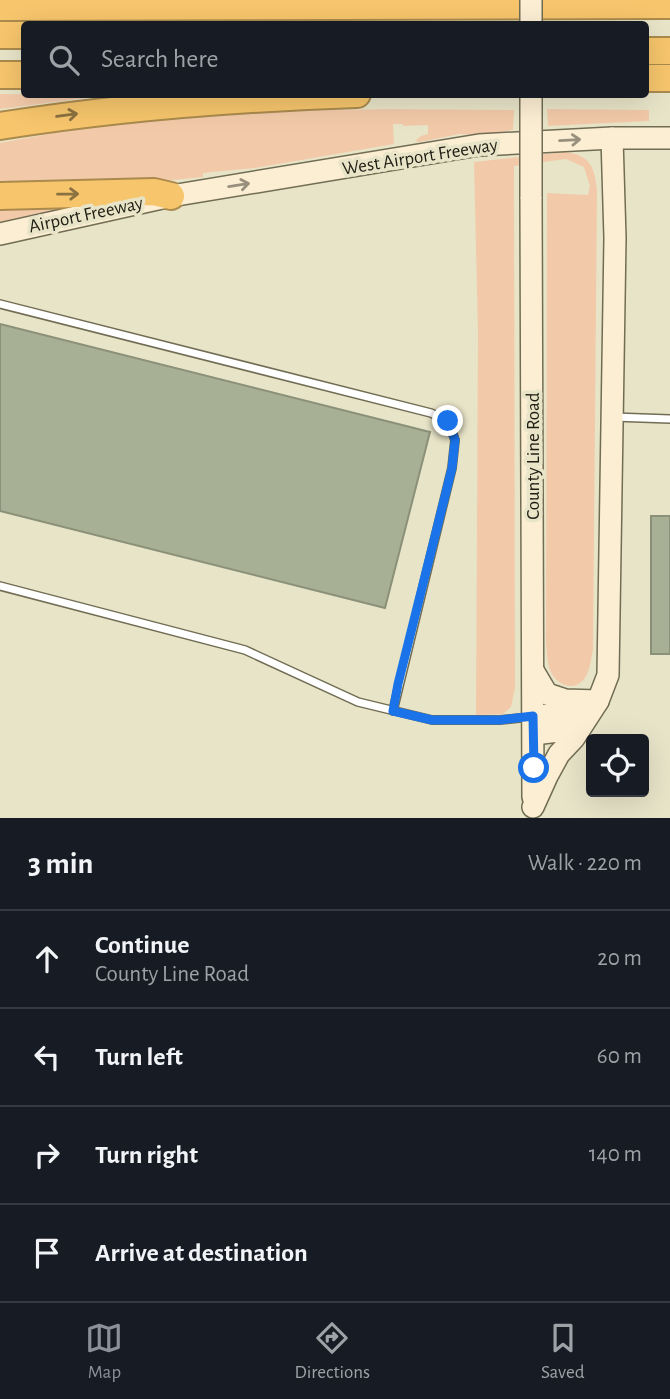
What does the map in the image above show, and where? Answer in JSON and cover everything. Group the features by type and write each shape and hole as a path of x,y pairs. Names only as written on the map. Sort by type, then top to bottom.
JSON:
{"highway":[{"path":"462,0 670,5"},
{"path":"0,7 522,2"},
{"path":"0,35 21,35"},
{"path":"649,37 670,37"},
{"path":"0,50 21,50"},
{"path":"649,51 670,51"},
{"path":"0,75 21,75"},
{"path":"649,78 670,78"},
{"path":"0,126 72,114 202,101 268,98"},
{"path":"0,196 154,192 172,196"}],"main road":[{"path":"522,2 530,21"},
{"name":"County Line Road","path":"531,98 533,812"},
{"path":"533,812 559,754 574,738 598,701 608,675 615,238 612,138"},
{"name":"West Airport Freeway","path":"172,196 479,145 612,138 670,138"},
{"name":"Airport Freeway","path":"0,234 172,196"},
{"path":"533,671 547,694 565,700 598,701"},
{"path":"533,725 575,729 598,701"}],"lane":[{"path":"0,304 431,413 448,421 455,440 452,468 393,711"},
{"path":"612,417 670,419"},
{"path":"0,586 245,650 358,702 432,720 500,720 533,725"}],"shaded area":[{"path":"0,94 21,94 21,98 87,98 0,109"},
{"path":"547,109 649,110 649,121 548,126"},
{"path":"514,110 513,130 480,135 460,134 419,142 415,141 428,134 428,125 393,124 394,144 255,168 203,173 203,177 155,182 0,187 0,143 149,120 289,111"},
{"path":"564,152 579,155 589,163 595,175 597,191 593,650 588,672 581,683 571,686 556,680 548,664 546,642 547,193 588,195 590,186 584,167 566,159 514,166 515,688 511,707 503,714 476,715 478,333 474,162"},
{"path":"56,206 61,213 0,227 0,207"}],"building":[{"path":"0,324 430,432 385,608 0,511"},
{"path":"651,516 670,516 670,654 651,654"}],"route":[{"path":"448,421 455,440 452,468 393,711 432,720 500,720 533,716 534,768"}]}
